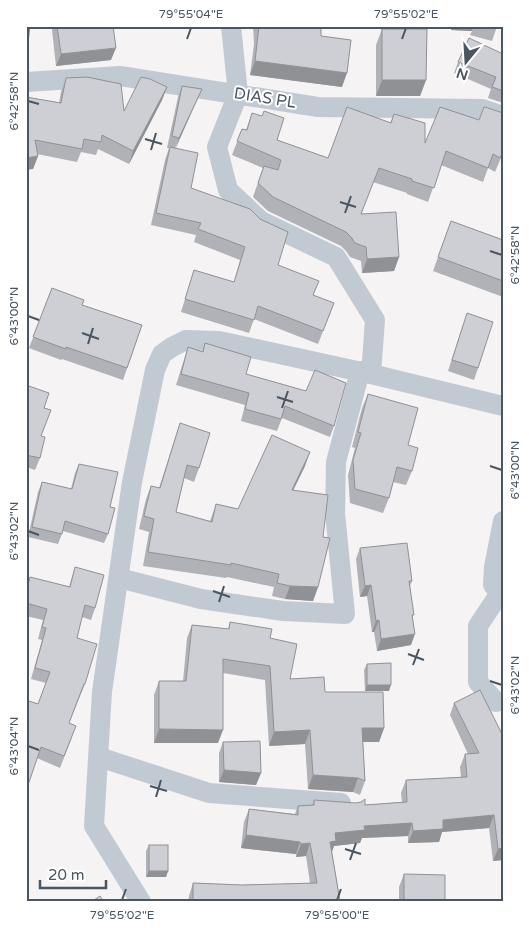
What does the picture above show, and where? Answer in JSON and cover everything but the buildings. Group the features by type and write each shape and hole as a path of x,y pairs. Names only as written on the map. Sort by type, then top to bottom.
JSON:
{"street":[{"path":"119,578 201,599 283,611 345,614 335,513 336,462 365,372 374,320 336,257 261,221 228,190 217,146 238,94 231,26"},
{"name":"DIAS PL","path":"26,82 120,76 318,107 482,109 503,116"},
{"path":"140,902 94,826 102,692 132,482 155,370 162,354 186,340 219,341 365,372 503,406"},
{"path":"496,702 478,682 478,626 501,594 493,585 494,568 503,521"},
{"path":"98,757 209,793 352,804"}]}
